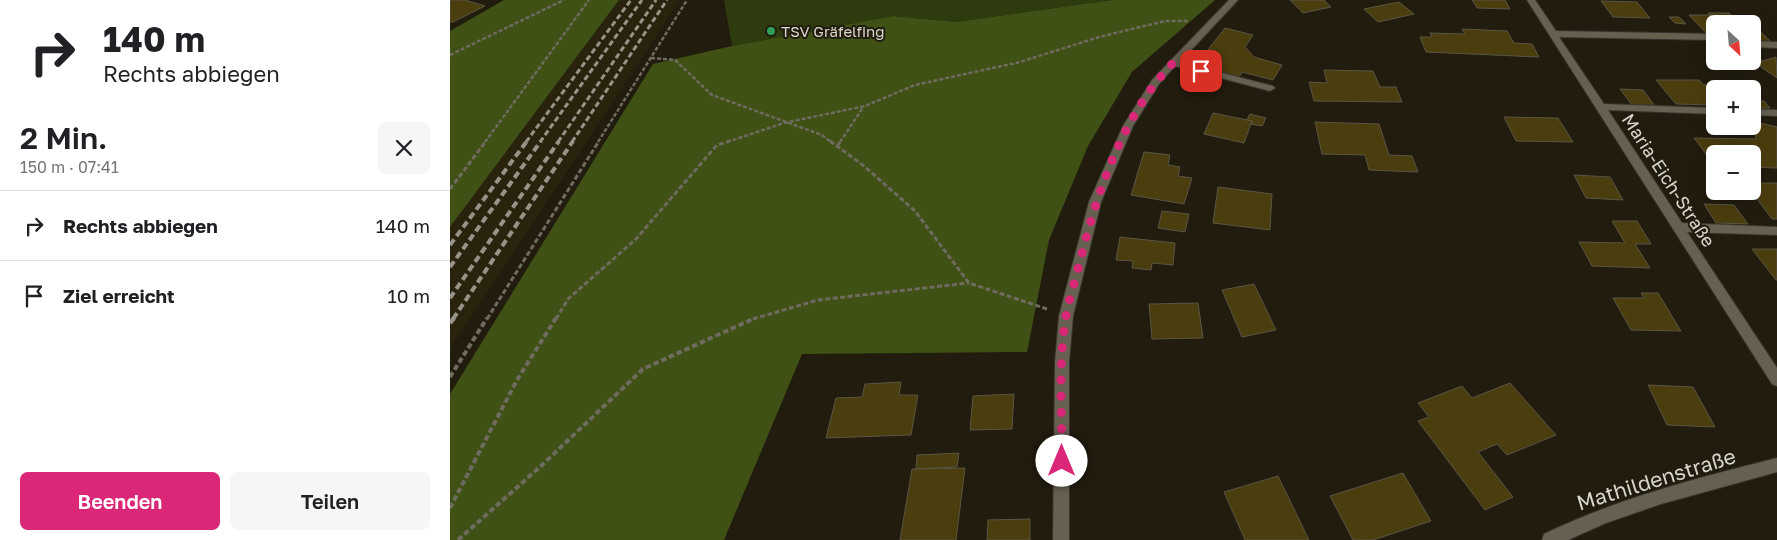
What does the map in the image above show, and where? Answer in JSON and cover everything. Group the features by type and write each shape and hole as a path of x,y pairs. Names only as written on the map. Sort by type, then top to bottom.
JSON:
{"street":[{"path":"1061,540 1062,362 1066,316 1099,194 1128,126 1155,82 1234,0"},
{"name":"Maria-Eich-Straße","path":"1531,0 1777,380"},
{"path":"1555,37 1706,37"},
{"path":"1555,37 1706,43"},
{"path":"1761,44 1777,45"},
{"path":"1173,63 1270,88"},
{"path":"1600,107 1706,111"},
{"path":"1761,112 1777,113"},
{"path":"1678,227 1777,231"},
{"name":"Mathildenstraße","path":"1550,540 1582,523 1694,487 1777,465"}],"path":[{"path":"450,55 564,0"},
{"path":"450,189 589,0"},
{"path":"450,377 688,0"},
{"path":"450,508 517,380 568,299 636,239 717,145 784,122 865,106 915,85 1020,62 1099,38 1165,21 1213,21"},
{"path":"651,58 675,60 712,95 822,135 864,166 915,211 970,283"},
{"path":"837,146 865,106"},
{"path":"458,540 541,466 643,369 761,315 818,300 970,283 1066,316"}],"shaded area":[{"path":"619,0 680,0 450,349 450,227"}],"green space":[{"path":"504,0 619,0 450,227 450,31"},
{"name":"TSV Gräfelfing","path":"724,0 1112,0 956,22 893,16 732,46"},
{"path":"1112,0 1215,0 1132,72 1088,146 1049,240 1027,352 802,354 724,540 450,540 450,394 653,64 732,46 893,16 956,22"}],"building":[{"path":"450,0 465,0 485,6 450,22"},
{"path":"1290,0 1324,0 1331,7 1303,13"},
{"path":"1472,0 1505,0 1510,9 1477,8"},
{"path":"1601,1 1637,2 1650,18 1613,17"},
{"path":"1399,2 1414,14 1378,22 1364,9"},
{"path":"1708,13 1729,13 1731,15 1711,15"},
{"path":"1689,15 1706,15 1706,33"},
{"path":"1669,17 1679,17 1686,24 1675,23"},
{"path":"1225,28 1253,35 1245,47 1254,57 1282,65 1273,80 1242,72 1239,77 1196,65"},
{"path":"1462,29 1507,31 1514,43 1532,44 1539,57 1426,52 1420,37 1432,37 1430,33 1465,34"},
{"path":"1761,32 1771,42 1761,41"},
{"path":"1776,57 1777,78 1761,67 1761,61"},
{"path":"1324,70 1373,71 1380,87 1396,87 1402,102 1314,101 1309,82 1327,83"},
{"path":"1656,80 1699,80 1706,85 1706,105 1676,104"},
{"path":"1620,89 1643,90 1655,106 1632,105"},
{"path":"1761,101 1764,101 1770,108 1761,108"},
{"path":"1213,113 1252,121 1244,143 1204,134"},
{"path":"1250,114 1266,118 1262,126 1251,124 1252,121 1247,120"},
{"path":"1504,117 1558,118 1573,142 1516,141"},
{"path":"1315,122 1379,124 1389,155 1412,156 1418,172 1369,170 1365,155 1322,154"},
{"path":"1761,123 1777,127 1777,168 1761,167 1761,145 1706,145 1706,154 1694,138 1756,139 1756,135 1761,135"},
{"path":"1144,152 1170,155 1168,165 1180,167 1178,176 1192,178 1184,204 1131,195"},
{"path":"1574,175 1610,177 1623,200 1586,198"},
{"path":"1761,183 1777,183 1777,219 1772,219 1758,200 1761,200"},
{"path":"1218,187 1272,194 1270,230 1213,223"},
{"path":"1704,204 1734,205 1748,224 1716,223"},
{"path":"1162,211 1189,214 1185,232 1158,228"},
{"path":"1612,221 1637,221 1651,244 1635,244 1650,268 1592,266 1579,242 1625,243"},
{"path":"1120,237 1175,243 1173,265 1152,263 1151,270 1132,268 1133,261 1116,260"},
{"path":"1752,249 1777,249 1777,280 1776,280"},
{"path":"1254,284 1276,330 1242,337 1222,290"},
{"path":"1641,293 1658,293 1681,331 1631,330 1613,298 1644,298"},
{"path":"1198,303 1203,338 1152,339 1149,304"},
{"path":"901,382 899,395 918,395 911,435 826,438 836,398 862,397 865,384"},
{"path":"1510,383 1556,435 1507,455 1497,444 1478,452 1513,497 1485,510 1418,421 1429,417 1418,403 1462,386 1472,398"},
{"path":"1648,385 1693,387 1715,427 1667,425"},
{"path":"1014,394 1012,429 970,430 973,396"},
{"path":"959,453 957,467 916,469 917,455"},
{"path":"965,468 956,540 900,540 912,469"},
{"path":"1403,473 1431,521 1373,540 1353,540 1330,496"},
{"path":"1278,476 1309,540 1245,540 1224,492"},
{"path":"1030,519 1030,540 987,540 988,520"}],"railway":[{"path":"526,142 631,0"},
{"path":"540,142 642,0"},
{"path":"558,142 656,0"},
{"path":"572,142 667,0"},
{"path":"450,245 527,141"},
{"path":"450,267 541,141"},
{"path":"450,298 559,141"},
{"path":"453,319 573,141"},
{"path":"450,323 454,318"}],"place":[{"name":"TSV Gräfelfing","path":"771,31"}],"route":[{"path":"1062,461 1062,362 1066,316 1096,202 1128,126 1155,82 1173,63 1201,71"}]}
